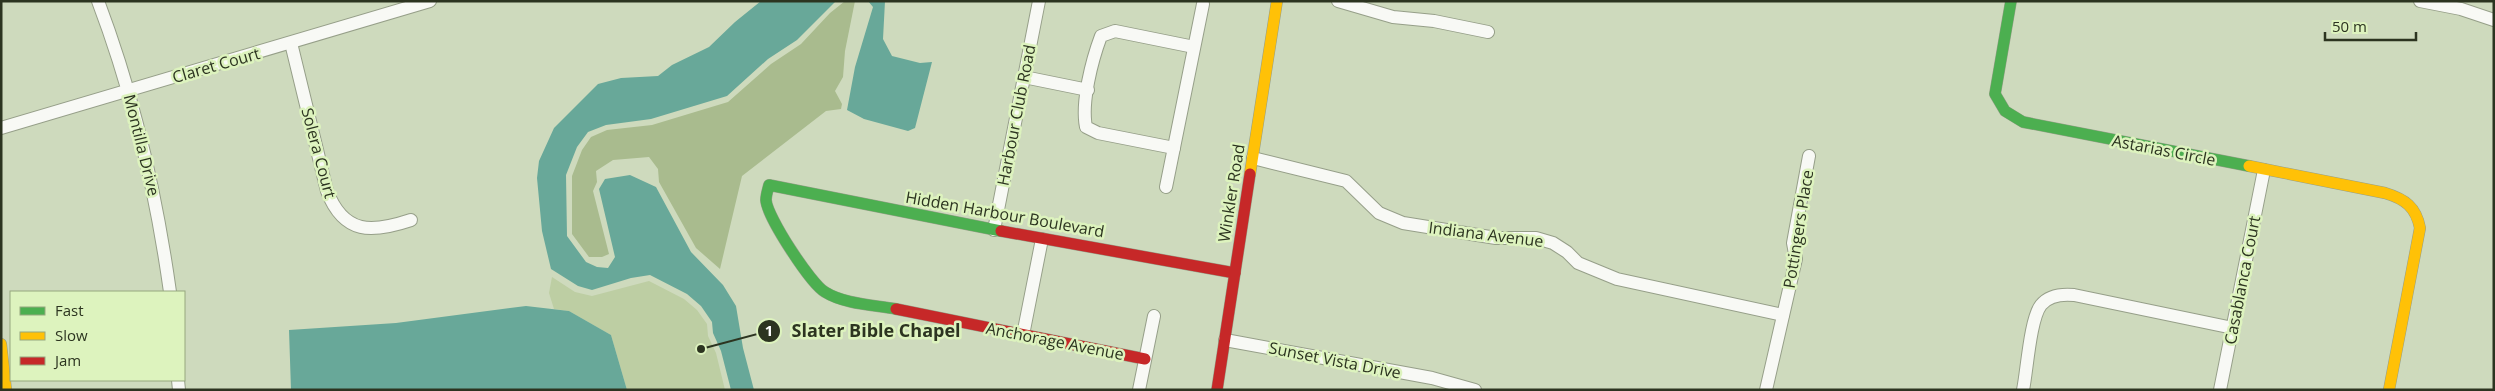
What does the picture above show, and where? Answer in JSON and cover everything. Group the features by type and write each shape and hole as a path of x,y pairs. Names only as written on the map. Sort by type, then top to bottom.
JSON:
{"street":[{"name":"Montilla Drive","path":"98,1 129,90 154,191 170,291"},
{"name":"Claret Court","path":"1,128 430,1"},
{"name":"Harbour Club Road","path":"994,230 1039,1"},
{"name":"Winkler Road","path":"1217,390 1277,1"},
{"path":"1338,1 1393,17 1488,32"},
{"name":"Astarias Circle","path":"2011,1 1995,94 2000,107 2010,116 2023,122 2398,197 2410,204 2418,214 2420,228 2389,390"},
{"path":"2420,1 2461,9 2494,20"},
{"path":"1166,187 1203,4"},
{"path":"1174,148 1098,133 1086,127 1083,114 1101,36 1115,31 1194,47"},
{"name":"Solera Court","path":"292,43 327,191 335,209 349,223 369,229 390,227 411,220"},
{"path":"1024,78 1088,90"},
{"name":"Pottingers Place","path":"1766,390 1796,259 1793,243 1809,156"},
{"name":"Indiana Avenue","path":"1253,158 1346,181 1379,213 1403,223 1496,238 1536,238 1553,243 1567,252 1578,263 1617,279 1783,314"},
{"name":"Casablanca Court","path":"2220,390 2264,170"},
{"name":"Hidden Harbour Boulevard","path":"769,185 994,230 1118,250 1235,273"},
{"name":"Anchorage Avenue","path":"769,185 766,200 773,222 814,282 824,292 849,301 1145,359"},
{"path":"1023,335 1042,239"},
{"path":"2023,390 2034,324 2041,305 2059,294 2074,295 2233,328"},
{"name":"Anchorage Avenue","path":"1139,390 1154,316"},
{"name":"Sunset Vista Drive","path":"1225,340 1432,378 1475,390"},
{"path":"1,344 6,390"}],"green space":[{"path":"845,1 855,1 845,51 843,77 835,91 842,104 841,109 826,111 742,176 720,269 696,248 659,182 658,169 649,157 613,160 596,171 597,182 593,191 609,254 602,257 589,257 572,234 572,176 582,150 591,137 607,130 652,125 728,102 771,64 801,44 830,13"},
{"path":"552,277 575,292 592,296 649,281 684,299 697,310 707,324 708,336 716,353 725,390 627,390 611,335 569,311 554,309 549,293"}],"water":[{"path":"761,1 836,1 797,40 768,59 727,96 651,119 606,125 588,132 577,147 566,175 567,236 586,262 597,267 608,268 615,257 599,189 605,179 630,175 656,187 691,252 723,285 736,306 743,348 754,390 731,390 721,351 713,333 712,322 701,306 687,294 650,275 631,278 592,290 578,286 551,269 542,231 537,178 539,161 554,128 598,84 621,78 658,76 672,65 709,47"},
{"path":"868,1 885,1 883,39 892,56 920,63 932,62 915,128 908,131 864,119 847,110 855,67 873,7"},
{"path":"526,306 569,311 611,335 627,390 291,390 289,330 396,323"}],"traffic: fast":[{"path":"2011,1 1995,94 2005,111 2023,122 2249,166"},
{"path":"896,309 859,304 841,299 825,292 818,286 800,264 768,209 766,200 769,185 1001,231"}],"traffic: slow":[{"path":"1250,174 1277,1"},
{"path":"2249,166 2385,193 2404,201 2416,215 2420,228 2389,390"},
{"path":"1,344 6,390"}],"traffic: jam":[{"path":"1217,390 1250,174"},
{"path":"1001,231 1235,273"},
{"path":"896,309 1145,359"}],"place":[{"name":"Slater Bible Chapel","path":"701,349"}]}
